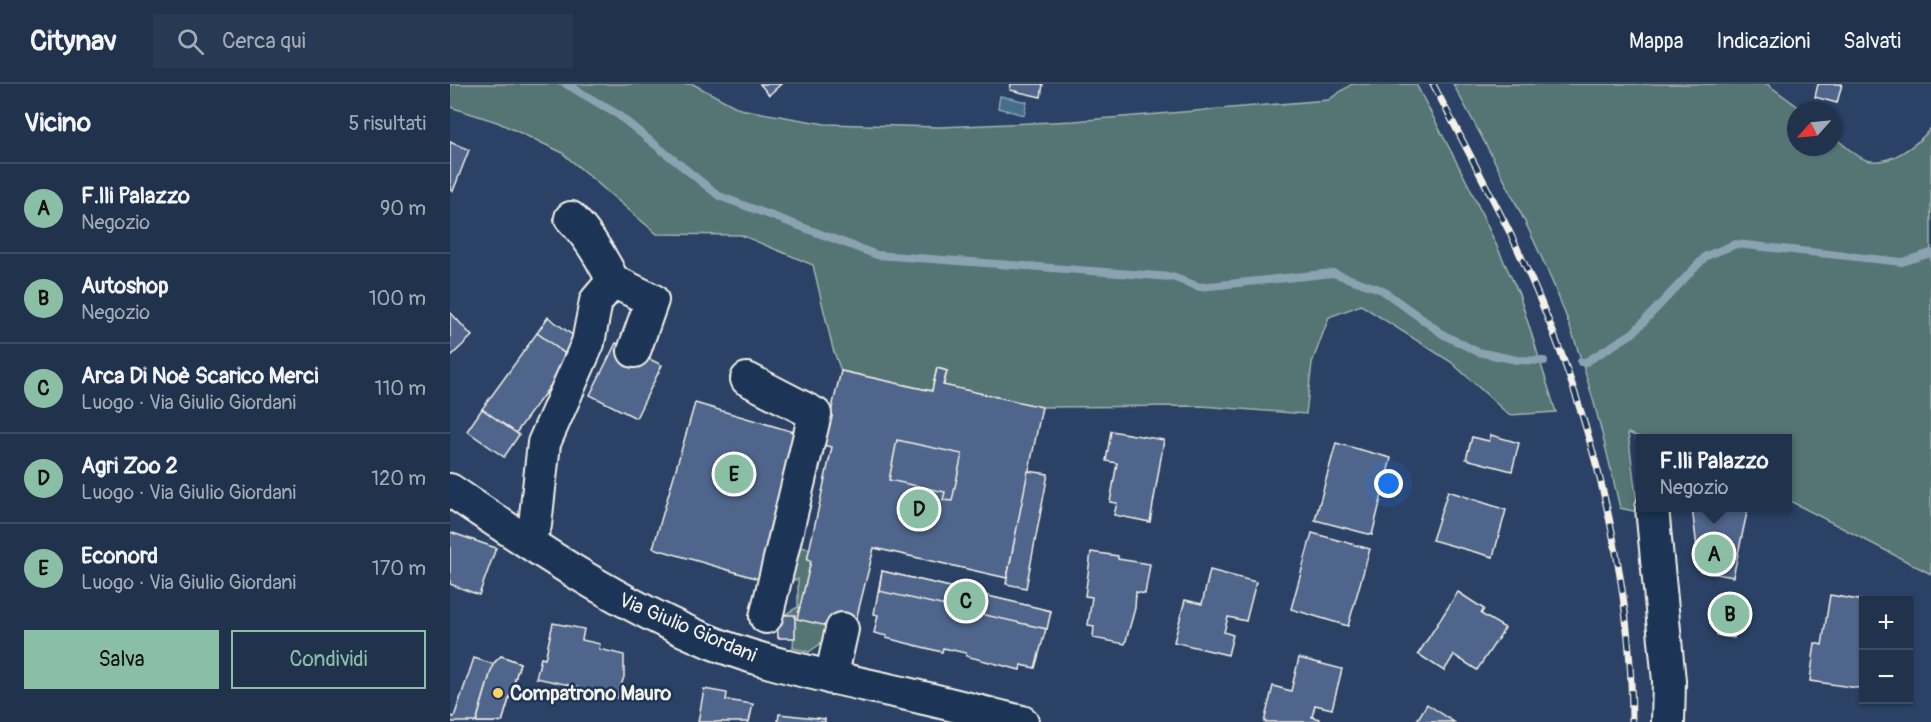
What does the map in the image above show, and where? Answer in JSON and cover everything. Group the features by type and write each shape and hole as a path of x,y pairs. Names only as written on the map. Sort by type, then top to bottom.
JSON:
{"street":[{"path":"571,218 602,258 613,281 652,300 634,351"},
{"path":"535,525 544,442 588,343 596,301 613,281"},
{"path":"747,379 815,414 766,617"},
{"name":"Via Giulio Giordani","path":"450,490 575,573 640,610 713,643 831,678 1022,722"},
{"path":"1652,512 1669,681 1668,722"},
{"path":"831,678 842,629"}],"green space":[{"path":"450,84 693,84 740,109 825,124 940,127 1074,121 1328,100 1352,84 1416,84 1469,186 1519,294 1556,412 1509,415 1451,362 1361,305 1329,317 1312,363 1306,414 1201,406 1042,407 943,385 947,371 937,368 932,391 841,371 833,349 813,265 741,235 657,234 561,152 497,122 450,107"},
{"path":"1453,84 1767,84 1792,102 1787,102 1787,156 1841,156 1841,142 1866,160 1884,160 1911,147 1931,128 1931,574 1792,502 1792,434 1636,434 1636,436 1628,433 1636,512 1620,508 1600,426 1567,319 1508,187"},
{"path":"792,545 810,549 831,627 827,639 809,652 793,648 795,616 784,615 798,607 798,579 782,584"}],"water":[{"path":"1000,96 1027,102 1024,115 998,108"}],"building":[{"path":"760,84 781,84 769,95"},
{"path":"1011,84 1043,84 1041,97 1010,90"},
{"path":"1818,84 1842,84 1837,102 1815,97"},
{"path":"450,142 469,150 453,191 450,190"},
{"path":"450,312 472,336 450,357"},
{"path":"548,317 579,340 568,356 537,333"},
{"path":"537,333 568,356 572,356 516,433 482,409"},
{"path":"616,343 662,365 636,418 590,395"},
{"path":"937,368 947,371 939,403 930,400"},
{"path":"937,368 947,371 943,385 1042,407 1007,578 874,548 853,632 797,619 811,561 807,560 832,447 823,445 841,371 932,391"},
{"path":"695,403 804,435 781,514 774,512 768,536 774,538 762,580 653,548"},
{"path":"482,409 519,435 504,457 467,431"},
{"path":"1111,431 1164,440 1150,522 1114,515 1117,503 1110,502 1117,463 1106,461"},
{"path":"1491,435 1519,443 1512,471 1466,459 1472,437 1489,441"},
{"path":"897,440 962,454 952,501 943,500 945,492 889,480"},
{"path":"1336,443 1391,458 1372,535 1315,520"},
{"path":"1028,471 1048,474 1026,588 1006,584"},
{"path":"1448,491 1506,510 1493,557 1432,540"},
{"path":"1693,512 1747,512 1733,577 1700,571"},
{"path":"450,532 496,548 479,595 450,584"},
{"path":"1312,533 1370,549 1348,626 1291,609"},
{"path":"1091,552 1150,564 1145,594 1136,592 1135,608 1125,644 1093,638 1094,626 1088,625 1092,597 1085,596"},
{"path":"1210,570 1256,582 1246,621 1228,617 1224,632 1233,635 1228,655 1174,642 1185,600 1202,604"},
{"path":"882,571 1051,611 1035,668 1021,665 1020,670 966,656 966,653 943,648 942,652 874,633 878,615 874,614"},
{"path":"882,571 1051,611 1047,629 879,591"},
{"path":"1458,592 1484,609 1481,614 1505,628 1477,670 1454,655 1444,671 1418,654"},
{"path":"1830,595 1859,600 1859,688 1810,681 1815,643 1822,645"},
{"path":"1724,604 1740,608 1734,638 1717,635"},
{"path":"777,615 795,615 795,638 778,638"},
{"path":"553,623 584,629 582,640 600,644 599,649 624,655 624,677 617,698 536,678 541,658 545,659"},
{"name":"Compatrono Mauro","path":"501,656 520,663 502,722 476,722 493,664"},
{"name":"Compatrono Mauro","path":"501,656 520,663 502,722 476,722 493,664"},
{"path":"474,658 493,664 476,722 450,722 450,716 454,717"},
{"path":"1299,658 1342,669 1332,709 1315,705 1312,717 1320,719 1319,722 1264,722 1273,686 1291,691"},
{"path":"704,689 727,693 726,700 753,704 749,722 698,722"},
{"path":"1427,704 1454,722 1416,722"},
{"path":"779,714 825,719 825,722 778,722"}],"waterway":[{"path":"566,84 617,114 719,196 877,255 1172,277 1200,287 1333,273 1382,290 1444,335 1478,352 1517,360 1544,361"},
{"path":"1581,362 1586,362 1633,333 1706,256 1736,244 1902,262 1931,253"}],"railway":[{"path":"1433,84 1510,233 1536,290 1580,409 1598,471 1623,597 1630,659 1632,722"}],"place":[{"name":"Econord","path":"734,474"},
{"name":"Agri Zoo 2","path":"919,509"},
{"name":"F.lli Palazzo","path":"1714,554"},
{"name":"Arca Di Noè Scarico Merci","path":"966,601"},
{"name":"Autoshop","path":"1730,614"},
{"name":"Compatrono Mauro","path":"498,693"}]}
